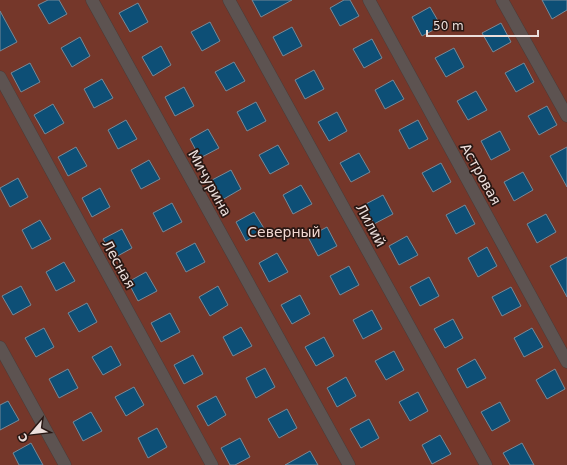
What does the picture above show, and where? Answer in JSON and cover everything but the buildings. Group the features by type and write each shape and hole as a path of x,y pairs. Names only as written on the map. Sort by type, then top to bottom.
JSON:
{"street":[{"name":"Мичурина","path":"92,0 349,465"},
{"name":"Лилий","path":"230,0 486,465"},
{"name":"Астровая","path":"369,0 567,362"},
{"path":"502,0 567,116"},
{"name":"Лесная","path":"0,77 212,465"},
{"path":"0,347 65,465"}],"green space":[{"name":"Северный","path":"0,0 567,0 567,465 0,465"}]}
